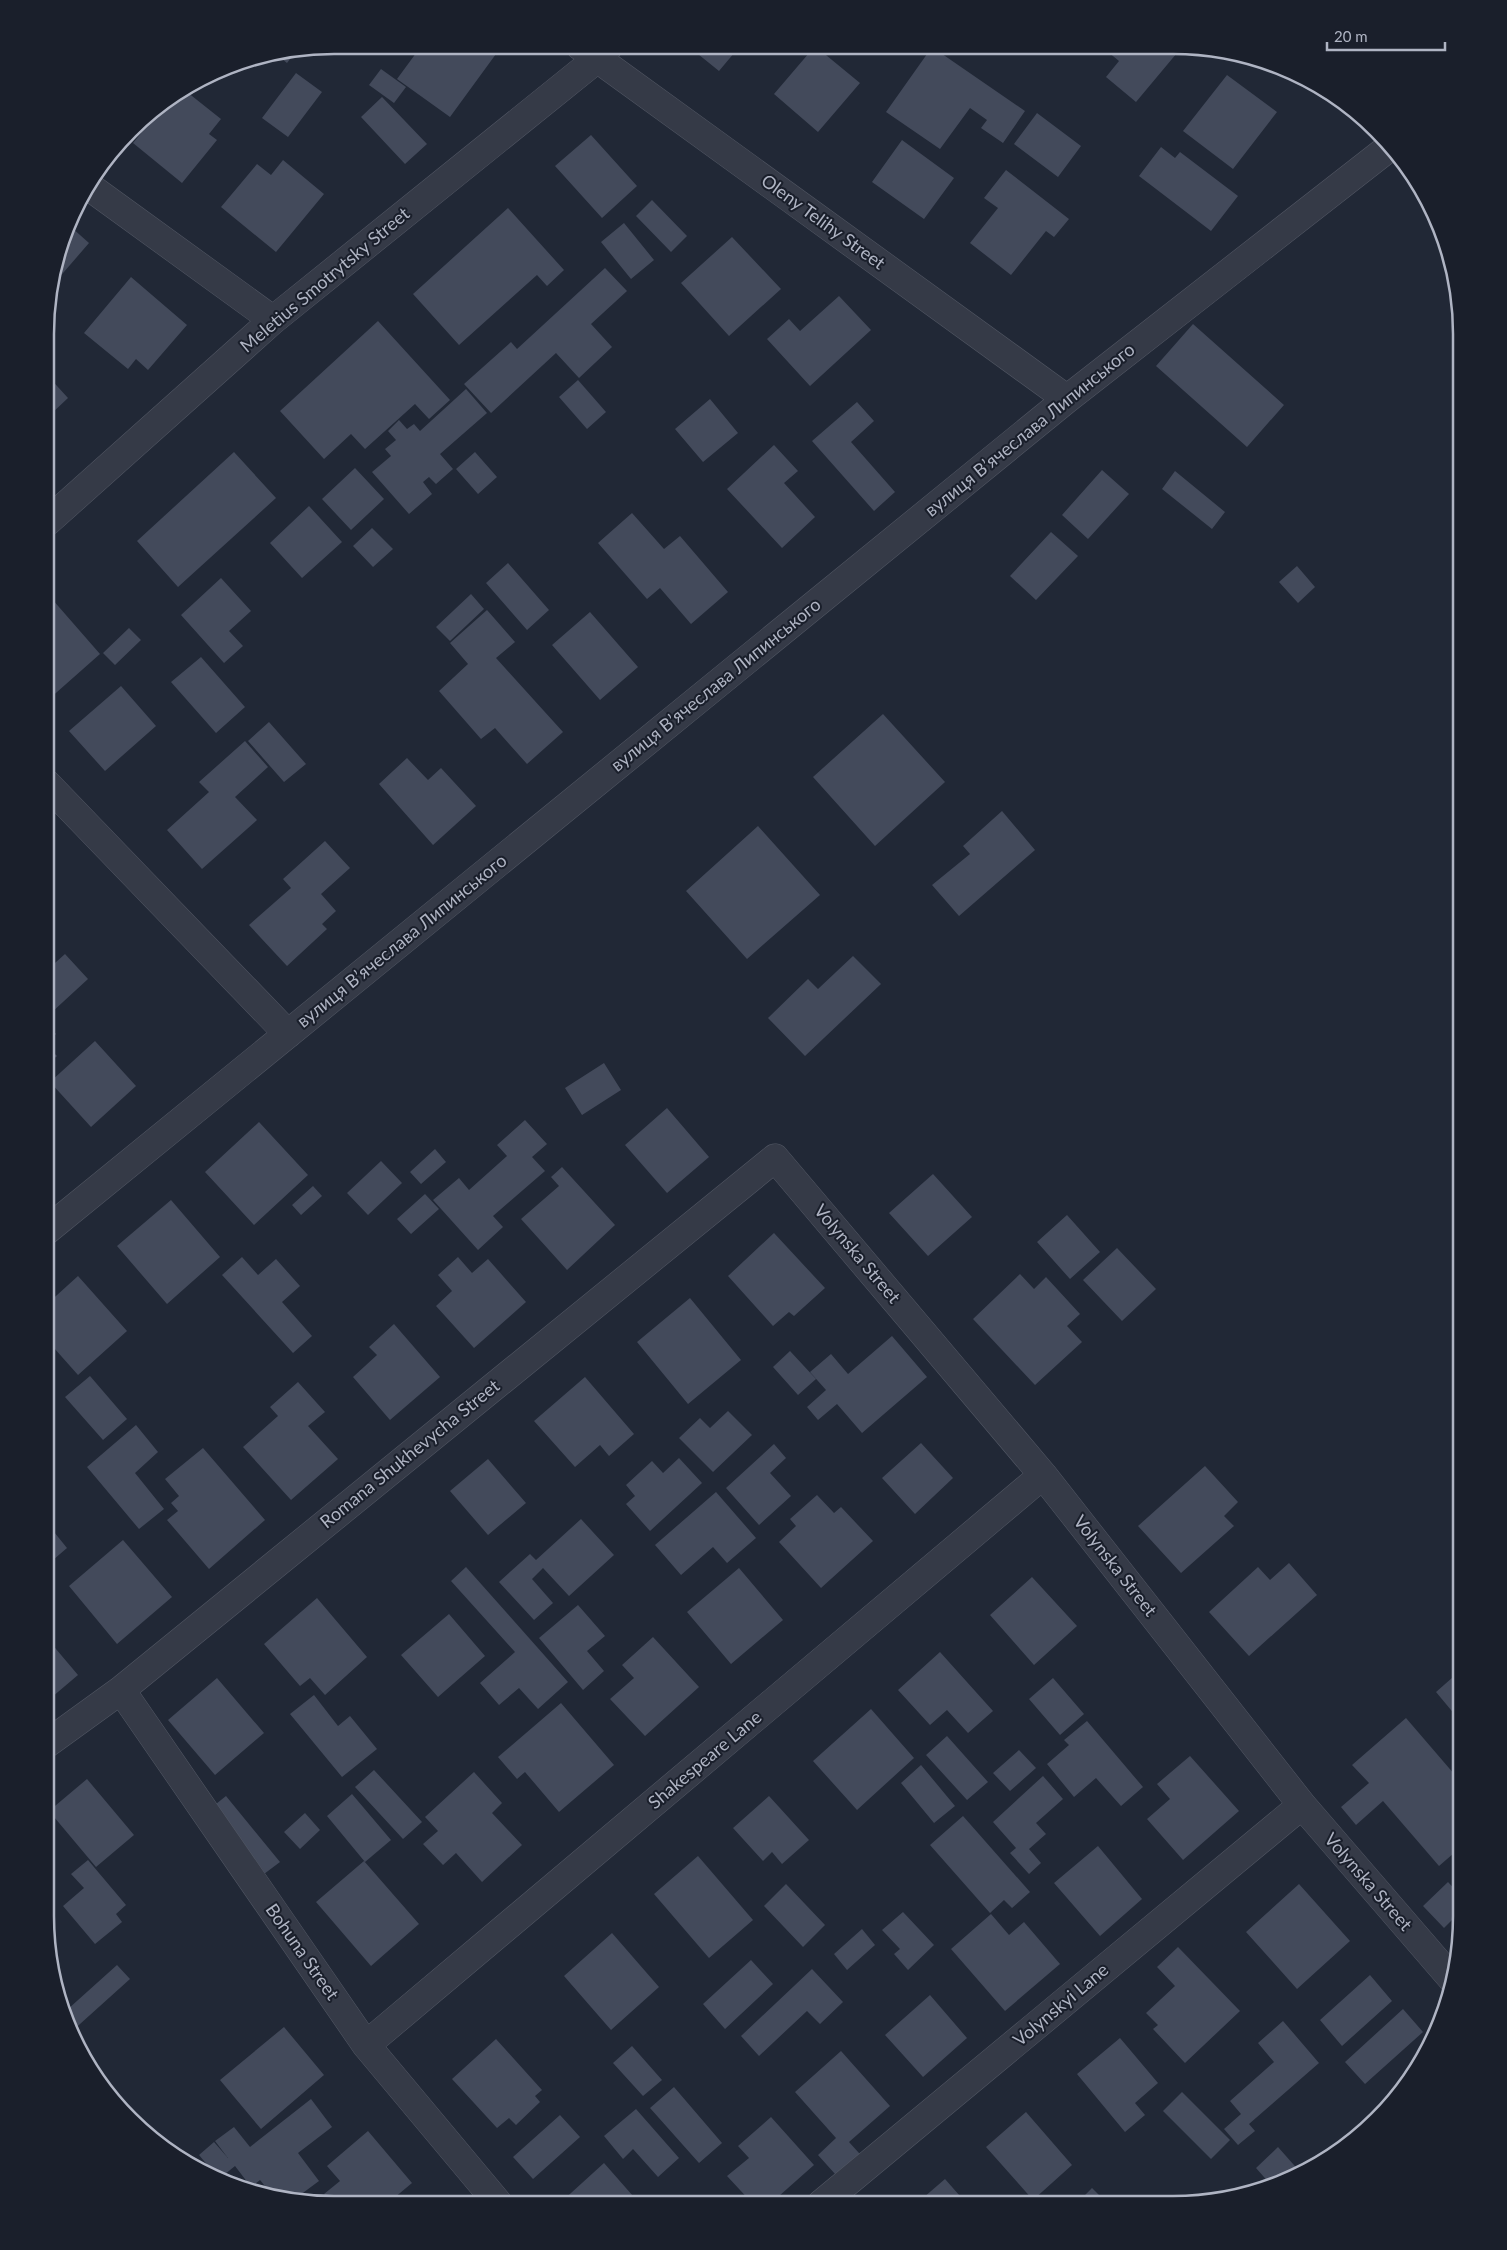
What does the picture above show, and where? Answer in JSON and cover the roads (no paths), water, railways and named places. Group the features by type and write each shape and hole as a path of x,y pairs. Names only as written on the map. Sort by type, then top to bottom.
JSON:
{"street":[{"name":"Meletius Smotrytsky Street","path":"54,516 273,320 591,54"},
{"name":"Oleny Telihy Street","path":"601,54 1067,399"},
{"name":"вулиця Вʼячеслава Липинського","path":"54,1224 1067,399 1385,151"},
{"path":"94,190 273,320"},
{"path":"54,791 288,1034"},
{"name":"Volynska Street","path":"772,1159 776,1159 1043,1475 1302,1805 1447,1974"},
{"name":"Romana Shukhevycha Street","path":"54,1738 121,1690 772,1159"},
{"name":"Shakespeare Lane","path":"366,2045 1043,1475"},
{"name":"Bohuna Street","path":"121,1690 366,2045 492,2196"},
{"name":"Volynskyi Lane","path":"831,2196 1302,1805"}]}
